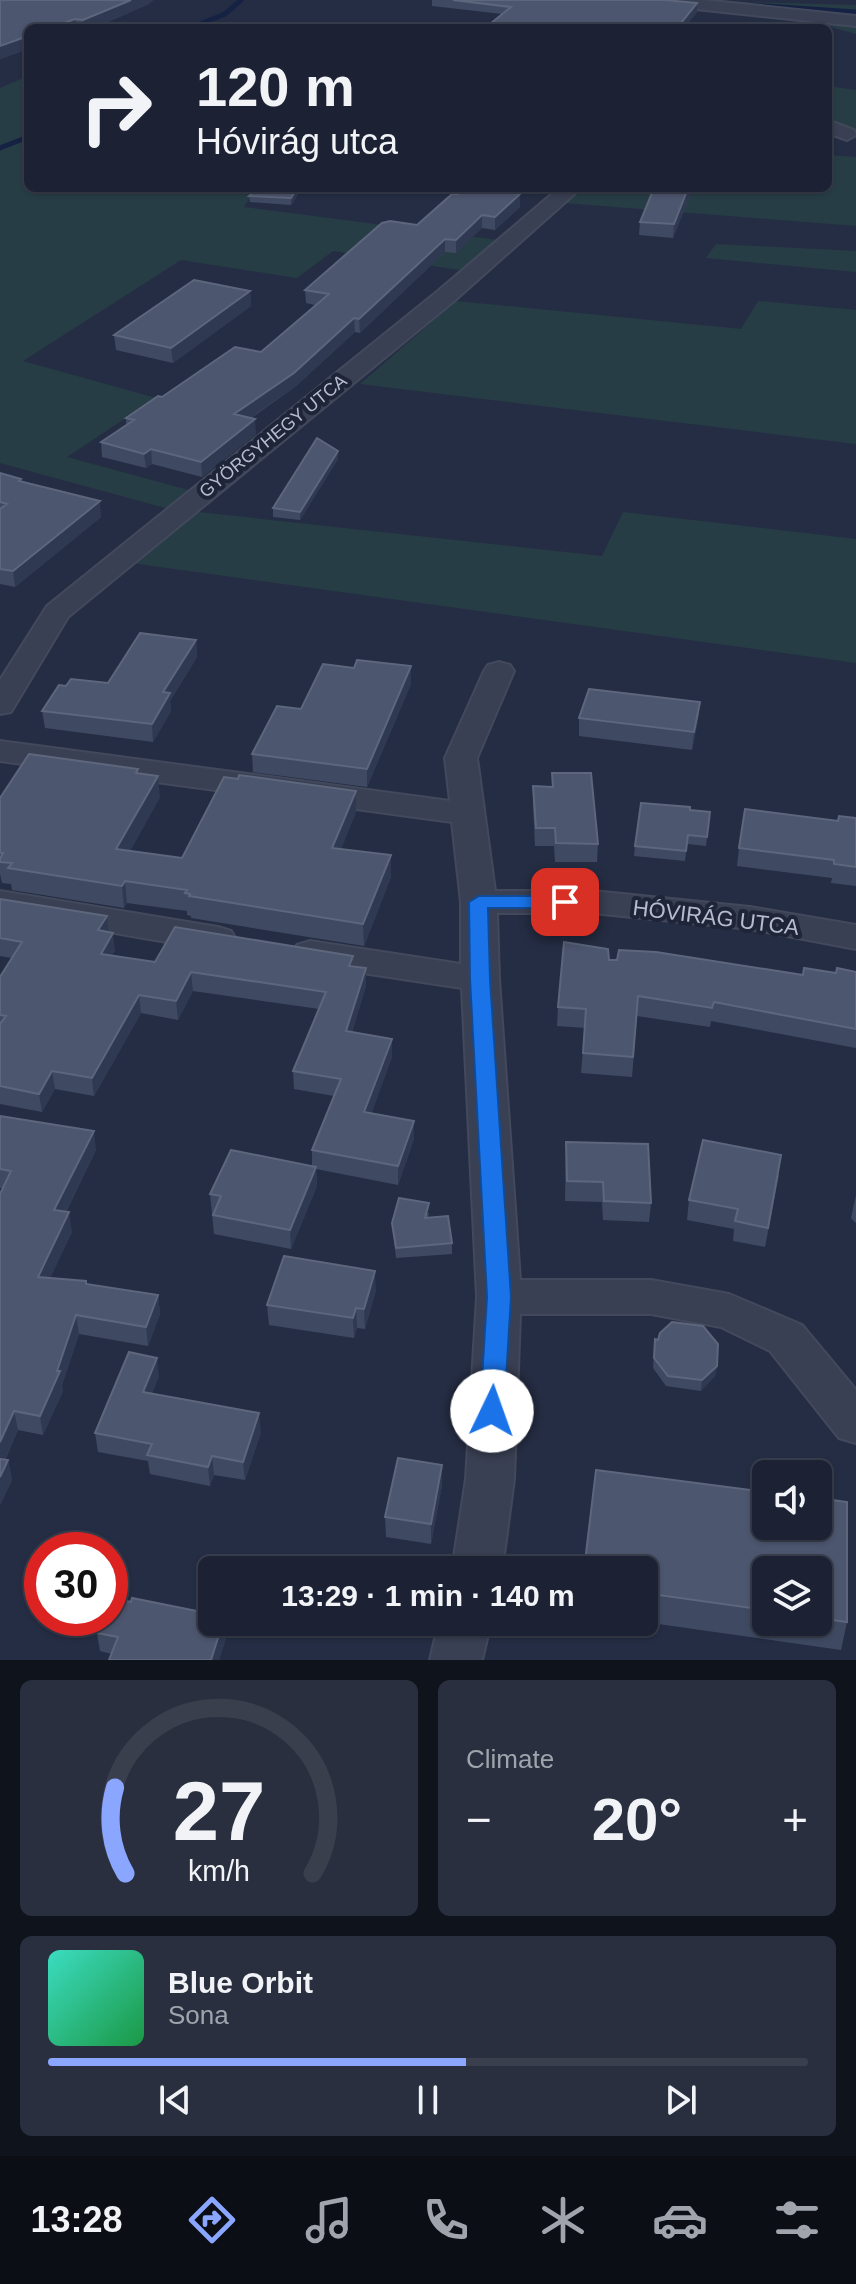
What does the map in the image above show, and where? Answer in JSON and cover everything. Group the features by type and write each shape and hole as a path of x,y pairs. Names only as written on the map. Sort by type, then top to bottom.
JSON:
{"street":[{"path":"657,0 856,21"},
{"path":"733,24 746,11"},
{"path":"832,128 847,134"},
{"name":"GYÖRGYHEGY UTCA","path":"0,705 57,612 446,296 566,192"},
{"path":"479,1556 490,1479 499,1297 480,979 479,902 461,758 499,671"},
{"path":"0,751 468,814"},
{"path":"0,902 480,979"},
{"name":"HÓVIRÁG UTCA","path":"479,902 593,902 750,918 856,937"},
{"path":"499,1297 651,1297 729,1311 786,1338 856,1424"},
{"path":"456,1660 462,1636"}],"shaded area":[{"path":"663,0 856,5 856,34 832,27 832,24"},
{"path":"24,78 24,192 253,192 244,207 521,243 487,274 333,251 297,278 181,260 23,361 156,398 67,457 192,491 170,509 602,556 623,512 856,539 856,663 131,563 169,509 0,463 0,88"},
{"path":"832,87 856,90 856,131 832,122"},
{"path":"832,155 856,157 856,226 564,203 576,192 832,192"},
{"path":"716,244 856,251 856,272 706,258"},
{"path":"456,301 741,329 758,301 856,310 856,444 360,384"}],"building":[{"path":"0,0 131,0 83,20 75,19 61,24 24,24 24,37 0,46"},
{"path":"453,0 665,0 697,3 680,24 490,24 511,7"},
{"path":"254,192 295,192 291,198 249,196"},
{"path":"652,192 686,192 674,224 640,222"},
{"path":"452,194 520,194 495,217 482,215 456,240 445,239 359,319 354,318 294,373 234,414 255,419 201,462 151,449 144,454 101,442 134,420 126,418 235,347 261,352 329,294 305,290 382,223 390,221 417,225"},
{"path":"194,280 250,291 171,348 114,335"},
{"path":"317,438 338,451 300,512 273,508"},
{"path":"0,473 21,479 19,481 100,501 13,571 0,569 0,509 7,504 0,502"},
{"path":"140,633 196,640 163,692 170,693 152,724 42,711 59,685 66,686 71,679 108,683"},
{"path":"357,660 411,666 367,769 252,754 277,706 301,709 323,664 354,668"},
{"path":"589,689 700,702 694,732 579,718"},
{"path":"29,754 138,769 136,773 158,776 116,849 182,858 224,777 238,779 239,775 356,791 332,848 391,855 363,924 189,896 185,893 187,890 125,881 122,886 8,868 12,863 0,862 3,853 0,853 0,798"},
{"path":"552,773 591,773 598,844 556,843 555,828 536,828 533,786 553,787"},
{"path":"641,803 710,812 707,837 688,835 686,851 635,846"},
{"path":"745,809 838,821 839,816 856,818 856,867 834,864 834,860 739,848"},
{"path":"0,899 107,916 98,930 113,933 101,954 155,962 175,927 353,956 349,966 366,968 346,1031 392,1039 364,1112 414,1121 398,1166 312,1150 341,1079 293,1071 326,992 191,972 176,1001 139,995 92,1078 52,1071 39,1094 0,1086 0,1024 6,1016 0,1015 0,977 22,942 0,938"},
{"path":"564,942 608,949 609,960 617,960 619,950 656,952 803,975 804,968 836,973 837,968 856,972 856,1029 714,1002 712,1008 638,996 633,1057 583,1053 586,1009 558,1007"},
{"path":"0,1116 94,1131 54,1210 69,1212 38,1277 86,1281 86,1284 158,1295 146,1327 76,1315 57,1371 60,1371 40,1416 14,1411 0,1442 0,1194 11,1171 0,1169"},
{"path":"703,1140 781,1155 768,1228 735,1221 738,1209 689,1200"},
{"path":"566,1142 648,1144 651,1203 604,1201 603,1182 567,1181"},
{"path":"231,1150 316,1167 290,1230 213,1215 221,1196 210,1194"},
{"path":"399,1198 429,1203 425,1218 448,1216 452,1243 396,1248 392,1223"},
{"path":"284,1256 375,1271 364,1309 356,1308 353,1318 267,1305"},
{"path":"672,1322 703,1326 718,1344 717,1366 702,1380 668,1376 654,1358 655,1339 658,1340 660,1333"},
{"path":"129,1352 157,1358 143,1392 259,1413 243,1462 212,1456 208,1467 147,1455 152,1444 95,1433"},
{"path":"398,1458 442,1465 431,1524 385,1517"},
{"path":"0,1459 8,1460 0,1477"},
{"path":"596,1470 752,1490 752,1540 832,1540 832,1500 847,1502 847,1622 832,1620 832,1556 752,1556 752,1608 658,1595 658,1556 586,1556"},
{"path":"132,1598 198,1611 198,1636 219,1636 211,1660 109,1660 118,1637 113,1636 128,1636 128,1601"}],"waterway":[{"path":"200,24 225,14 241,0"},
{"path":"749,5 856,12"},
{"path":"0,148 24,139"}],"route":[{"path":"492,1411 499,1297 480,979 479,902 565,902"}]}
